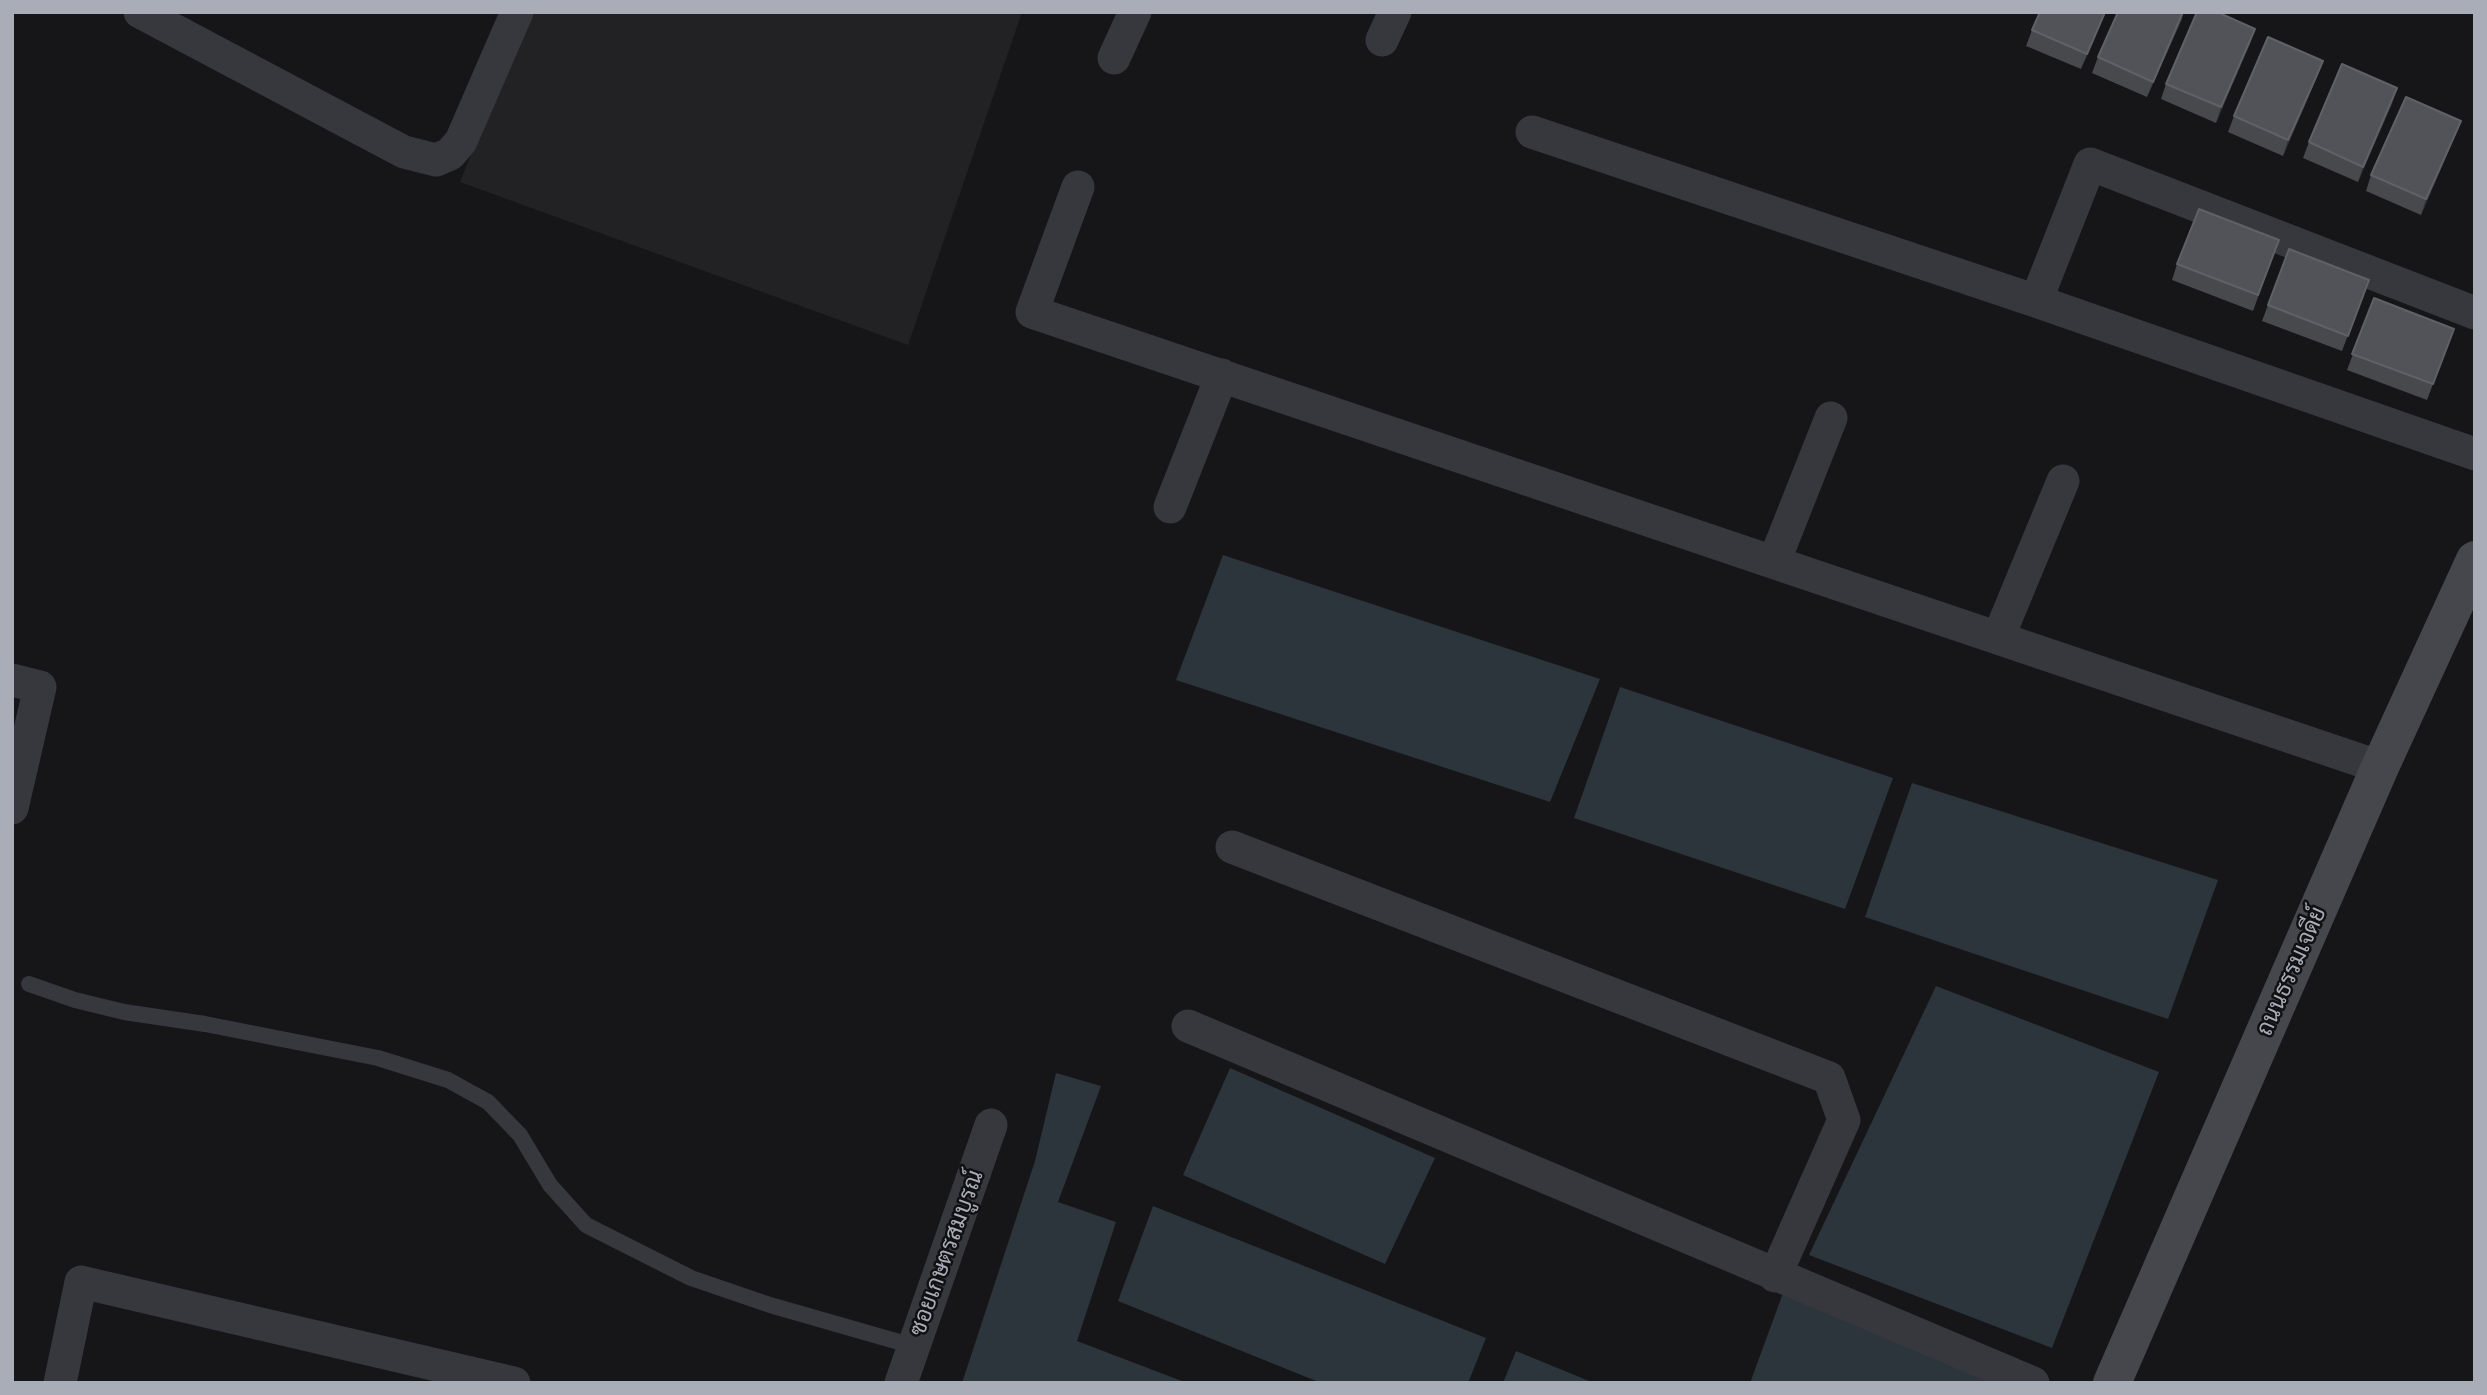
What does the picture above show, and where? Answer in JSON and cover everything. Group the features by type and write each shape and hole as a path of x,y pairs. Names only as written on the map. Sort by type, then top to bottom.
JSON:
{"main road":[{"name":"ถนนธรรมเจดีย์","path":"2112,1383 2380,767 2465,602 2475,560"}],"street":[{"path":"141,12 404,152 436,160 450,154 461,141 517,12"},
{"path":"1114,58 1135,12"},
{"path":"1532,132 2036,301 2475,454"},
{"path":"2036,301 2090,164 2475,313"},
{"path":"1078,187 1032,312 2380,767"},
{"path":"1170,507 1222,375"},
{"path":"1774,562 1831,418"},
{"path":"1998,638 2063,481"},
{"path":"12,680 40,687 12,807"},
{"path":"1232,847 1829,1078 1844,1120 1775,1276"},
{"path":"1188,1026 2033,1383"},
{"name":"ซอยเกษตรสมบูรณ์","path":"901,1383 992,1125"},
{"path":"60,1383 81,1282 514,1383"}],"lane":[{"path":"29,984 75,1000 124,1012 205,1024 378,1058 448,1080 488,1102 520,1135 550,1185 586,1225 691,1278 770,1306 913,1346"}],"shaded area":[{"path":"528,12 1022,12 908,345 460,182"},
{"path":"1223,555 1600,679 1550,802 1176,680"},
{"path":"1620,687 1893,778 1845,909 1574,818"},
{"path":"1912,783 2218,880 2168,1019 1865,917"},
{"path":"1936,986 2159,1072 2052,1348 1809,1255"},
{"path":"1230,1068 1435,1158 1385,1264 1183,1175"},
{"path":"1056,1073 1101,1086 1058,1202 1116,1222 1077,1341 1187,1383 962,1383 1035,1161"},
{"path":"1153,1206 1486,1338 1468,1383 1321,1383 1118,1301"},
{"path":"1783,1293 1994,1383 1750,1383"},
{"path":"1516,1351 1594,1383 1503,1383"}],"building":[{"path":"2040,12 2105,12 2087,54 2032,30"},
{"path":"2118,12 2183,12 2153,82 2098,57"},
{"path":"2197,12 2217,12 2255,29 2221,107 2166,84"},
{"path":"2268,37 2323,61 2288,140 2234,116"},
{"path":"2342,64 2397,88 2363,167 2309,142"},
{"path":"2406,97 2461,121 2426,199 2371,175"},
{"path":"2199,209 2279,240 2258,295 2177,264"},
{"path":"2289,249 2369,280 2348,336 2268,305"},
{"path":"2374,298 2454,329 2433,384 2352,354"}]}
